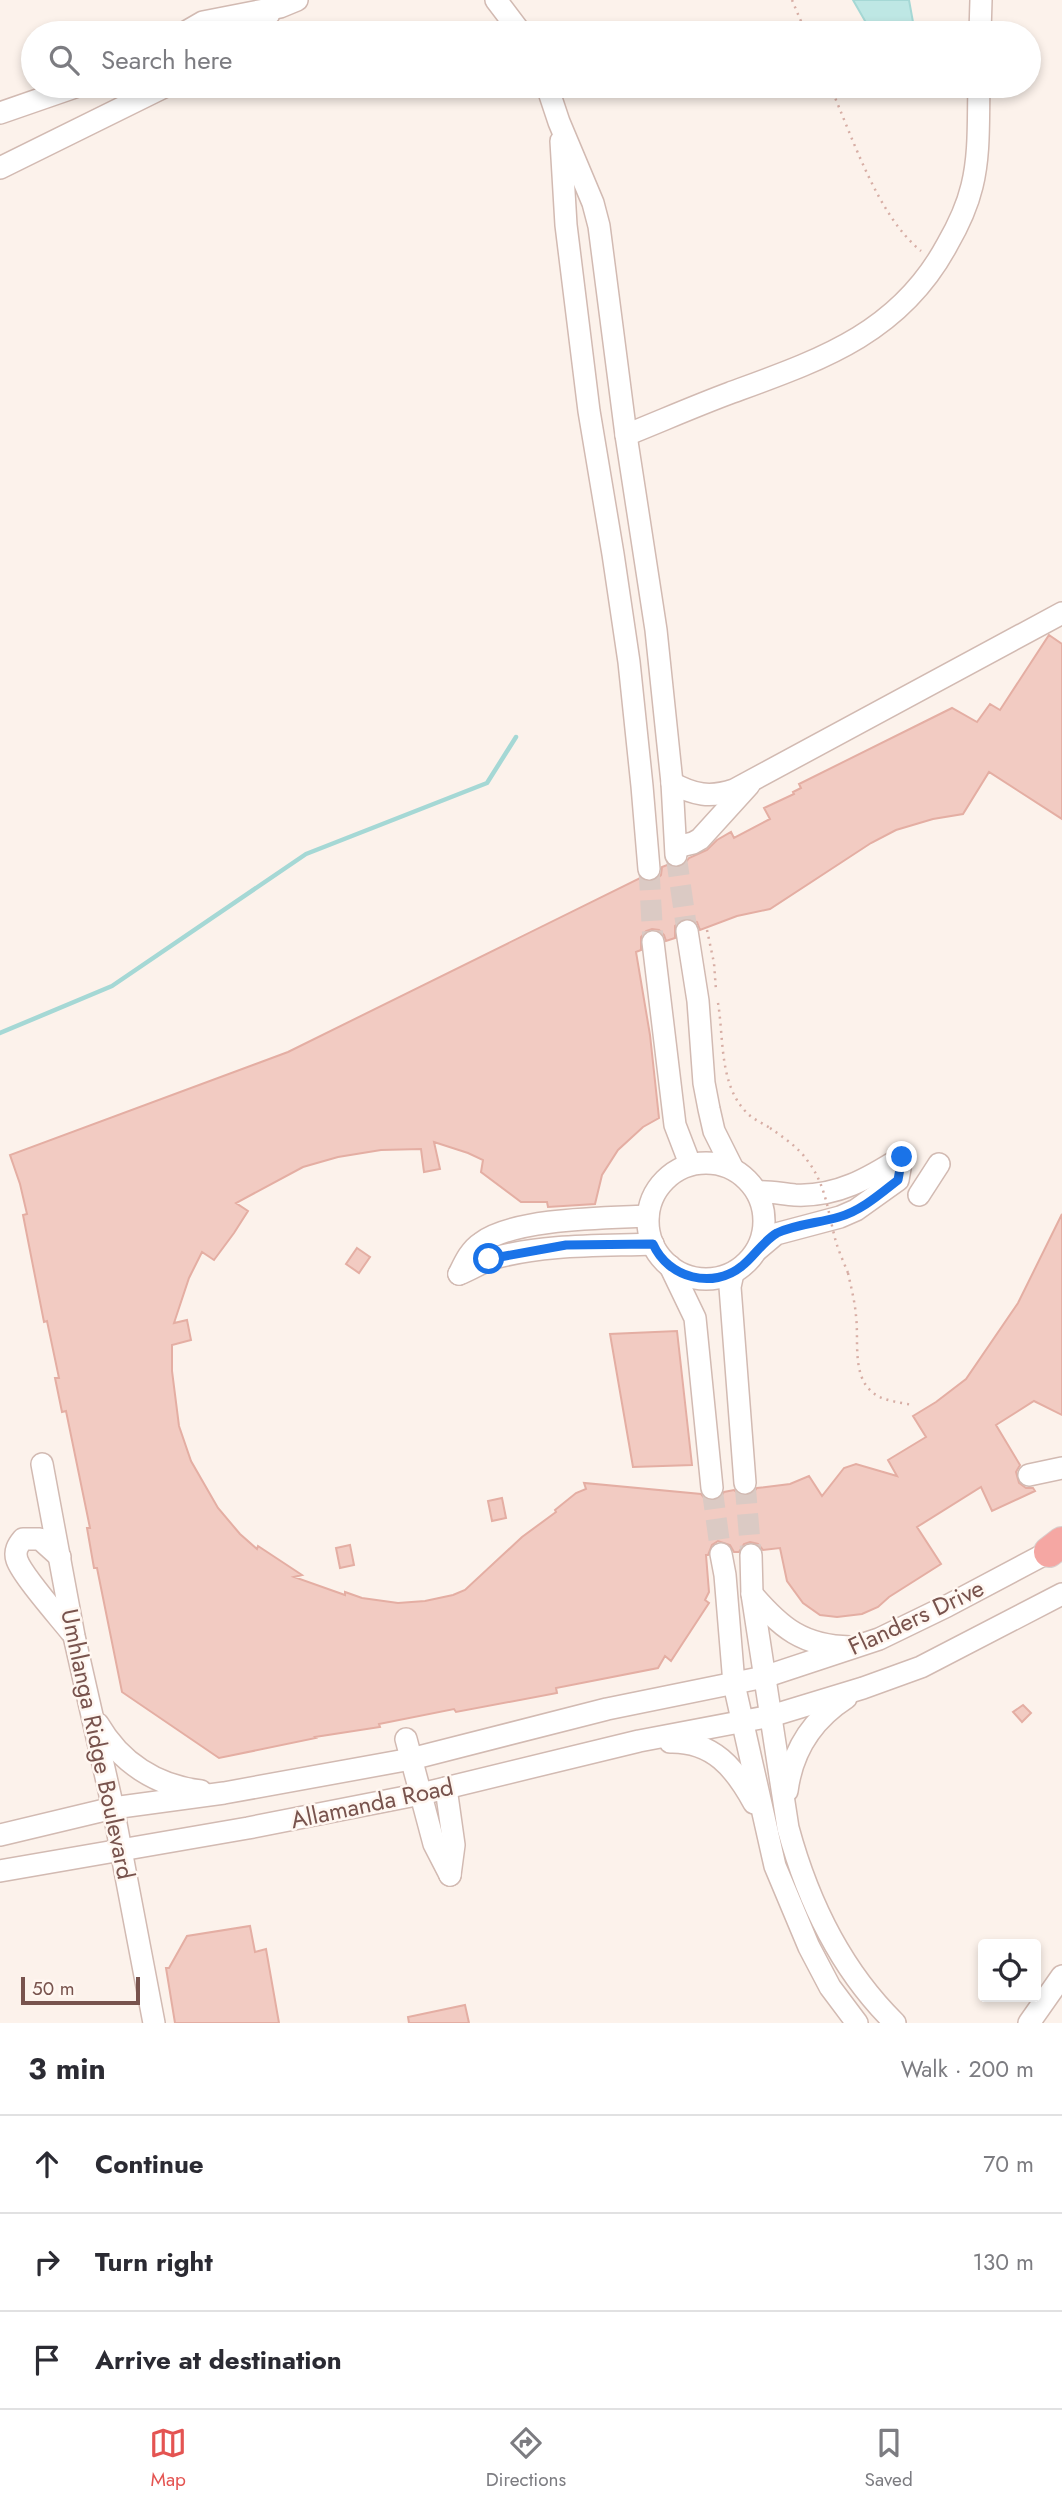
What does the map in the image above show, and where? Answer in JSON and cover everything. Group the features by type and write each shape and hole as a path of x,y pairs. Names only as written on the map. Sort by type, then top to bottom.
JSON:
{"street":[{"path":"496,0 512,21"},
{"path":"980,21 981,0"},
{"path":"207,21 288,3"},
{"path":"258,21 288,3"},
{"path":"0,113 43,98"},
{"path":"0,168 142,98"},
{"path":"551,98 593,203 599,226 626,435 656,630 672,783 676,851 700,839 755,778"},
{"path":"626,435 797,368 863,337 899,310 937,265 960,221 972,186 978,144 979,98"},
{"path":"559,122 566,225 589,411 629,662 649,869"},
{"path":"672,783 699,795 714,796 734,790 1062,613"},
{"path":"697,931 698,1001 704,1083 714,1131 733,1169"},
{"path":"653,942 675,1125 690,1164"},
{"path":"756,1252 764,1222 761,1202 757,1192 742,1175 733,1169 712,1163 690,1164 670,1174 662,1182 651,1200 648,1233 657,1253 670,1265 682,1274 704,1279 733,1273 776,1234 840,1217 856,1210 898,1180 902,1157 875,1175 838,1191 796,1195 772,1191 757,1192"},
{"path":"919,1195 939,1164"},
{"path":"648,1216 555,1221 513,1229 481,1242 458,1274 489,1259 566,1245 653,1244"},
{"path":"670,1265 695,1318 712,1488"},
{"path":"733,1273 730,1287 745,1483"},
{"name":"Umhlanga Ridge Boulevard","path":"42,1465 75,1636 113,1808 153,2023"},
{"path":"1030,1475 1062,1468"},
{"path":"60,1557 40,1539 23,1539 17,1547 16,1558 24,1573 75,1636"},
{"name":"Flanders Drive","path":"734,1684 826,1658 879,1639 1058,1547"},
{"path":"720,1554 725,1575 734,1684 775,1866 808,1947 830,1987 857,2023"},
{"path":"751,1555 752,1594 764,1677 795,1854 827,1936 852,1975 895,2023"},
{"path":"752,1594 772,1618 791,1633 821,1644 854,1647"},
{"name":"Flanders Drive","path":"741,1722 771,1716 863,1688 921,1667 1062,1594"},
{"name":"Allamanda Road","path":"0,1835 113,1808 225,1793 408,1749 734,1684"},
{"path":"785,1807 792,1769 806,1734 829,1711 863,1688"},
{"path":"93,1716 106,1737 139,1770 156,1780 225,1793"},
{"name":"Allamanda Road","path":"0,1871 248,1828 421,1794 639,1741 741,1722"},
{"path":"639,1741 691,1743 712,1751 733,1769 766,1827"},
{"path":"408,1749 434,1844 450,1875 454,1845 446,1788"},
{"path":"1029,2023 1062,1976"}],"path":[{"path":"792,0 801,21"},
{"path":"835,98 883,207 899,230 937,265"},
{"path":"697,931 714,963 726,1072 735,1098 748,1115 789,1142 807,1160 827,1197 836,1244 848,1273 856,1316 857,1352 861,1373 869,1390 884,1399 912,1405"}],"water":[{"path":"853,0 909,0 913,21 865,21"}],"building":[{"path":"1049,635 1062,644 1062,819 989,772 963,814 933,819 896,830 871,843 770,909 737,916 700,930 697,922 684,918 675,926 675,938 666,941 659,930 652,929 641,937 641,950 636,952 650,1035 659,1118 643,1127 618,1150 602,1175 595,1204 548,1207 547,1202 521,1202 481,1172 483,1160 434,1142 440,1169 424,1172 421,1149 381,1150 338,1157 303,1167 236,1203 248,1211 214,1260 202,1252 189,1278 174,1323 187,1320 191,1340 172,1345 172,1371 179,1426 191,1461 218,1508 240,1534 257,1549 258,1546 302,1575 294,1577 345,1595 345,1592 362,1598 398,1603 425,1601 465,1590 522,1537 576,1493 586,1489 584,1483 701,1494 706,1500 713,1501 720,1498 724,1492 734,1490 747,1496 757,1488 790,1484 809,1476 822,1496 844,1468 856,1464 897,1476 888,1460 926,1437 913,1416 966,1379 1018,1303 1062,1214 1062,1415 1034,1401 996,1425 1020,1465 1016,1472 1019,1483 1035,1491 992,1511 981,1487 917,1527 941,1564 878,1607 862,1614 837,1617 820,1615 803,1603 787,1581 780,1548 763,1550 758,1544 750,1542 744,1544 739,1552 734,1552 730,1545 718,1541 706,1555 709,1592 705,1600 709,1603 671,1661 665,1656 658,1668 556,1688 557,1693 456,1712 454,1709 379,1724 380,1727 315,1737 219,1758 122,1692 97,1568 94,1568 87,1528 90,1528 66,1411 62,1412 55,1378 59,1378 47,1321 44,1322 23,1215 27,1214 10,1155 288,1052 640,878 649,882 656,880 661,875 662,867 683,866 689,858 707,850 731,832 734,838 770,819 764,808 794,794 793,792 801,788 799,784 952,708 977,722 990,704 1000,710"},
{"path":"357,1248 370,1257 359,1273 346,1264"},
{"path":"677,1331 692,1465 633,1467 610,1334"},
{"path":"502,1498 506,1518 492,1521 488,1501"},
{"path":"350,1545 354,1565 340,1568 336,1548"},
{"path":"1023,1705 1031,1713 1022,1722 1013,1712"},
{"path":"250,1926 255,1952 266,1949 279,2023 175,2023 166,1968 169,1968 187,1936"},
{"path":"465,2005 469,2023 409,2023 408,2017"}],"waterway":[{"path":"0,1033 112,986 306,854 487,783 516,737"}],"tunnel":[{"path":"676,855 687,931"},
{"path":"649,869 653,942"},
{"path":"745,1483 751,1555"},
{"path":"712,1488 721,1554"}],"route":[{"path":"489,1259 566,1245 653,1244 664,1262 682,1274 692,1278 714,1279 741,1268 776,1234 840,1217 880,1195 898,1180 902,1157"}]}
